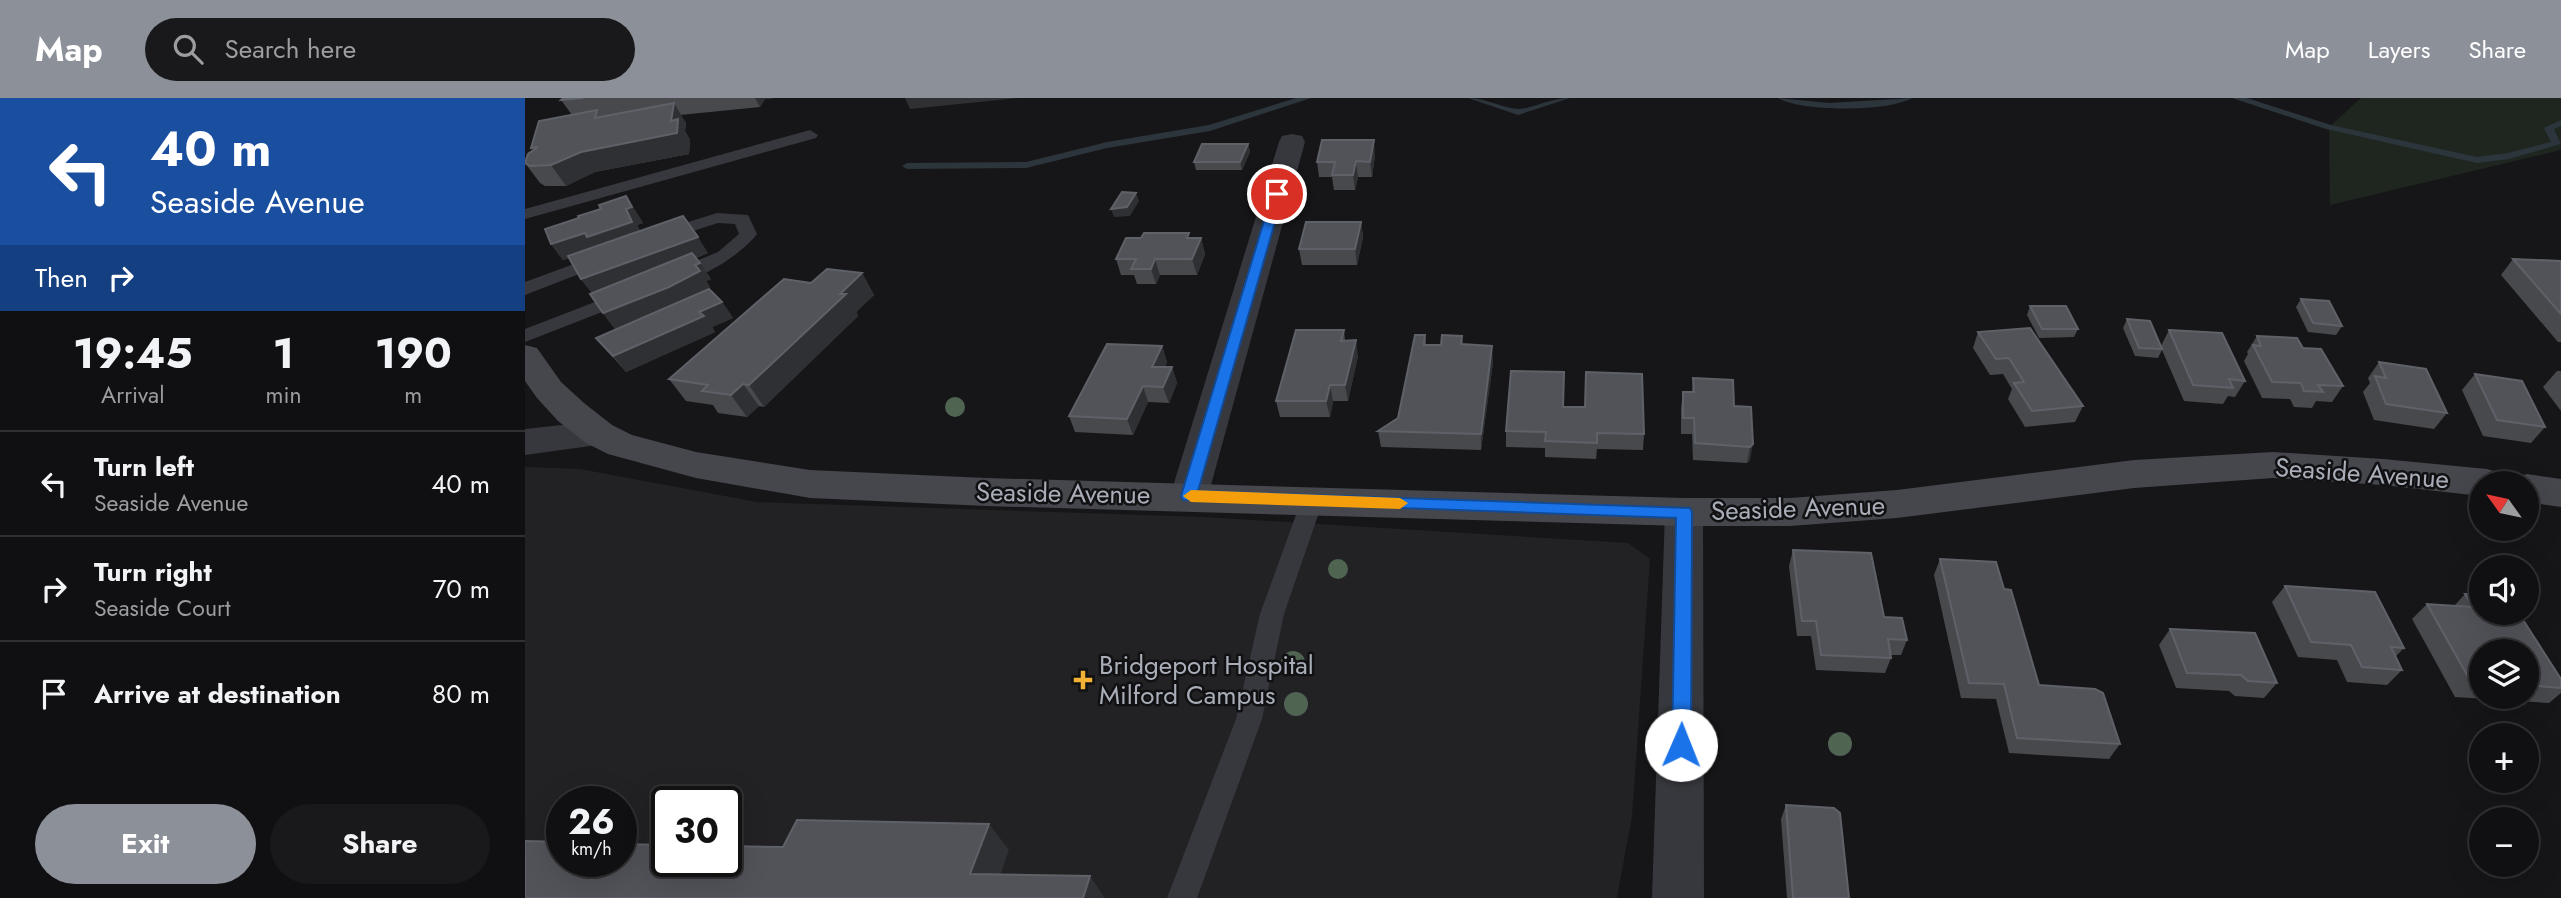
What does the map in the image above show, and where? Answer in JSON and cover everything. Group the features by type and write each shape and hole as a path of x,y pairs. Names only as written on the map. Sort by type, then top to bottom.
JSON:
{"main road":[{"path":"525,356 549,390 599,434"},
{"name":"Seaside Avenue","path":"599,434 621,445 696,465 810,484 986,492 1684,512 1790,512 1897,504 2134,474 2273,465 2469,481"},
{"path":"2539,490 2561,493"}],"street":[{"path":"1189,496 1292,142"},
{"name":"Seaside Avenue","path":"525,442 599,434"},
{"path":"1678,898 1684,512"}],"lane":[{"path":"525,214 810,135"},
{"path":"525,336 713,262 741,244 748,234 742,219 717,218 643,243"},
{"path":"525,289 618,253"},
{"path":"1182,898 1249,719 1272,614 1312,501"}],"shaded area":[{"path":"2361,98 2561,98 2561,150 2330,205 2329,127"},
{"name":"Bridgeport Hospital Milford Campus","path":"525,467 580,469 757,502 1203,517 1628,543 1650,559 1632,816 1617,898 525,898"}],"building":[{"path":"674,103 671,121 678,119 677,133 581,152 551,165 530,166 525,163 528,154 538,147 531,148 539,121 597,110 595,118"},
{"path":"1322,140 1374,140 1370,162 1356,161 1353,175 1332,175 1335,162 1317,162"},
{"path":"1202,144 1248,144 1240,162 1194,162"},
{"path":"1122,192 1136,193 1127,207 1111,209"},
{"path":"626,196 632,207 626,209 632,222 587,237 585,233 551,244 545,229 579,218 578,216 601,209 599,205"},
{"path":"683,216 698,237 581,279 568,256"},
{"path":"1306,222 1361,222 1355,249 1299,249"},
{"path":"1144,233 1189,233 1187,238 1201,238 1192,259 1155,259 1151,269 1131,269 1136,259 1116,259 1126,238 1141,238"},
{"path":"692,253 700,263 695,265 700,271 669,287 603,313 590,294"},
{"path":"2513,259 2561,261 2561,314"},
{"path":"827,269 862,273 840,294 846,294 749,385 743,384 731,395 702,391 708,385 669,379 784,279 811,283"},
{"path":"709,289 722,302 699,312 704,316 613,356 596,338"},
{"path":"2301,299 2329,301 2342,326 2313,323"},
{"path":"2030,306 2066,306 2078,329 2042,329"},
{"path":"2127,319 2150,321 2162,349 2139,348"},
{"path":"2030,328 2083,406 2032,411 2014,383 2024,382 2009,358 1996,359 1978,332"},
{"path":"1296,330 1344,330 1341,341 1356,340 1345,385 1330,385 1326,401 1276,401"},
{"path":"2169,330 2222,333 2245,381 2229,379 2233,388 2193,385"},
{"path":"1415,335 1425,335 1424,345 1441,345 1442,335 1462,336 1461,344 1492,346 1481,434 1378,431 1398,418"},
{"path":"2257,336 2297,338 2303,348 2321,349 2343,386 2318,385 2323,392 2304,391 2301,383 2272,382 2253,345 2261,346"},
{"path":"1107,344 1162,346 1152,367 1172,367 1163,387 1143,386 1127,419 1069,416"},
{"path":"2379,362 2426,369 2447,413 2386,404 2375,376 2386,378"},
{"path":"1511,371 1564,372 1563,407 1585,407 1586,372 1642,374 1644,434 1597,433 1597,443 1545,441 1546,432 1506,431"},
{"path":"2475,374 2522,381 2545,427 2497,420"},
{"path":"1693,378 1733,380 1734,406 1751,407 1753,444 1750,447 1695,443 1694,418 1683,418 1683,392 1694,392"},
{"path":"1793,550 1871,553 1884,617 1902,618 1907,640 1888,639 1891,658 1821,655 1816,621 1802,621"},
{"path":"1940,559 1996,562 2004,589 2011,590 2039,685 2095,689 2103,693 2120,744 2017,738 2004,684 1969,683"},
{"path":"2285,586 2375,592 2404,648 2391,647 2402,670 2362,667 2351,645 2311,642"},
{"path":"2427,604 2469,607 2469,625 2526,625 2535,639 2469,639 2469,678"},
{"path":"2170,629 2255,633 2277,683 2248,681 2241,675 2187,673"},
{"path":"2539,645 2561,679 2561,688 2539,686"},
{"path":"1786,805 1834,808 1840,813 1849,898 1793,898"},
{"path":"797,820 989,824 970,874 1090,876 1083,898 525,898 525,841 546,842 546,877 637,877 637,844 651,845 651,877 742,877 742,846 783,847"}],"waterway":[{"path":"907,166 1026,165 1107,145 1210,128 1306,98"},
{"path":"1473,98 1518,112 1565,98"},
{"path":"1783,98 1829,106 1860,105 1907,98"},
{"path":"2237,98 2329,127 2477,160 2509,156 2557,143 2549,128 2561,123"}],"slow traffic":[{"path":"1191,496 1400,503"}],"place":[{"name":"Bridgeport Hospital Milford Campus","path":"1083,680"}],"route":[{"path":"1277,194 1189,496 1684,512 1681,745"}]}
